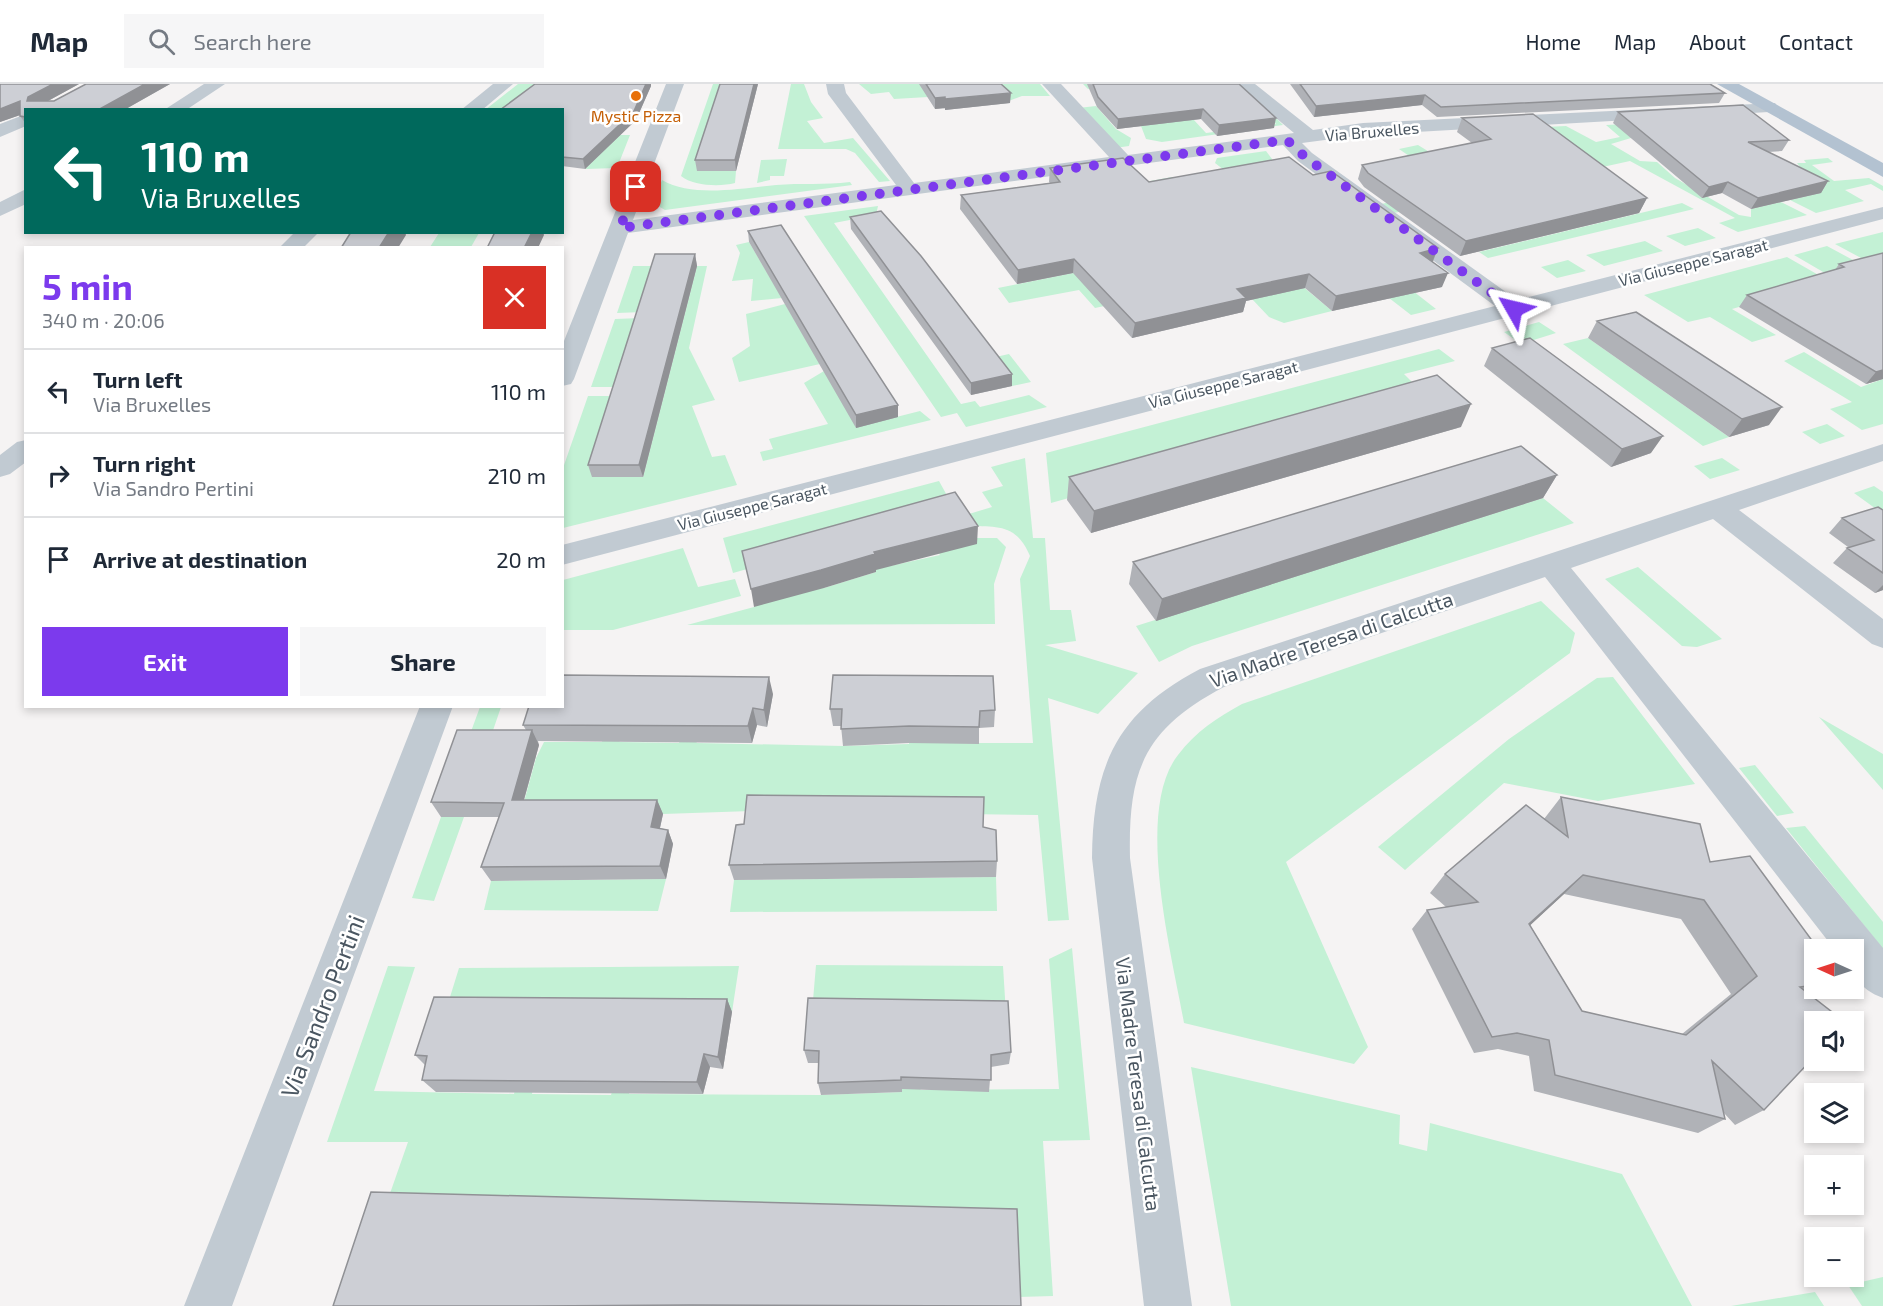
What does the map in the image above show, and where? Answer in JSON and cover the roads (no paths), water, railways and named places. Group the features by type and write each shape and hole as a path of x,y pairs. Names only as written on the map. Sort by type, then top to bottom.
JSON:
{"main road":[{"path":"1726,84 1883,171"}],"street":[{"path":"176,108 216,84"},
{"path":"473,108 504,84"},
{"path":"564,374 675,84"},
{"path":"835,84 837,94 910,191"},
{"path":"1051,84 1124,162"},
{"path":"1244,84 1309,136"},
{"name":"Via Bruxelles","path":"620,228 1363,129 1768,107"},
{"path":"0,133 24,120"},
{"path":"0,133 19,138"},
{"path":"1287,140 1305,157 1514,309"},
{"path":"0,210 24,196"},
{"name":"Via Giuseppe Saragat","path":"564,554 1883,213"},
{"path":"292,246 306,234"},
{"path":"0,468 24,450"},
{"name":"Via Madre Teresa di Calcutta","path":"1167,1306 1111,858 1110,816 1117,776 1138,735 1173,700 1212,678 1883,452"},
{"path":"1717,508 1883,636"},
{"path":"1551,564 1883,979"},
{"name":"Via Sandro Pertini","path":"208,1306 436,708"}],"place":[{"name":"Mystic Pizza","path":"636,96"}]}
